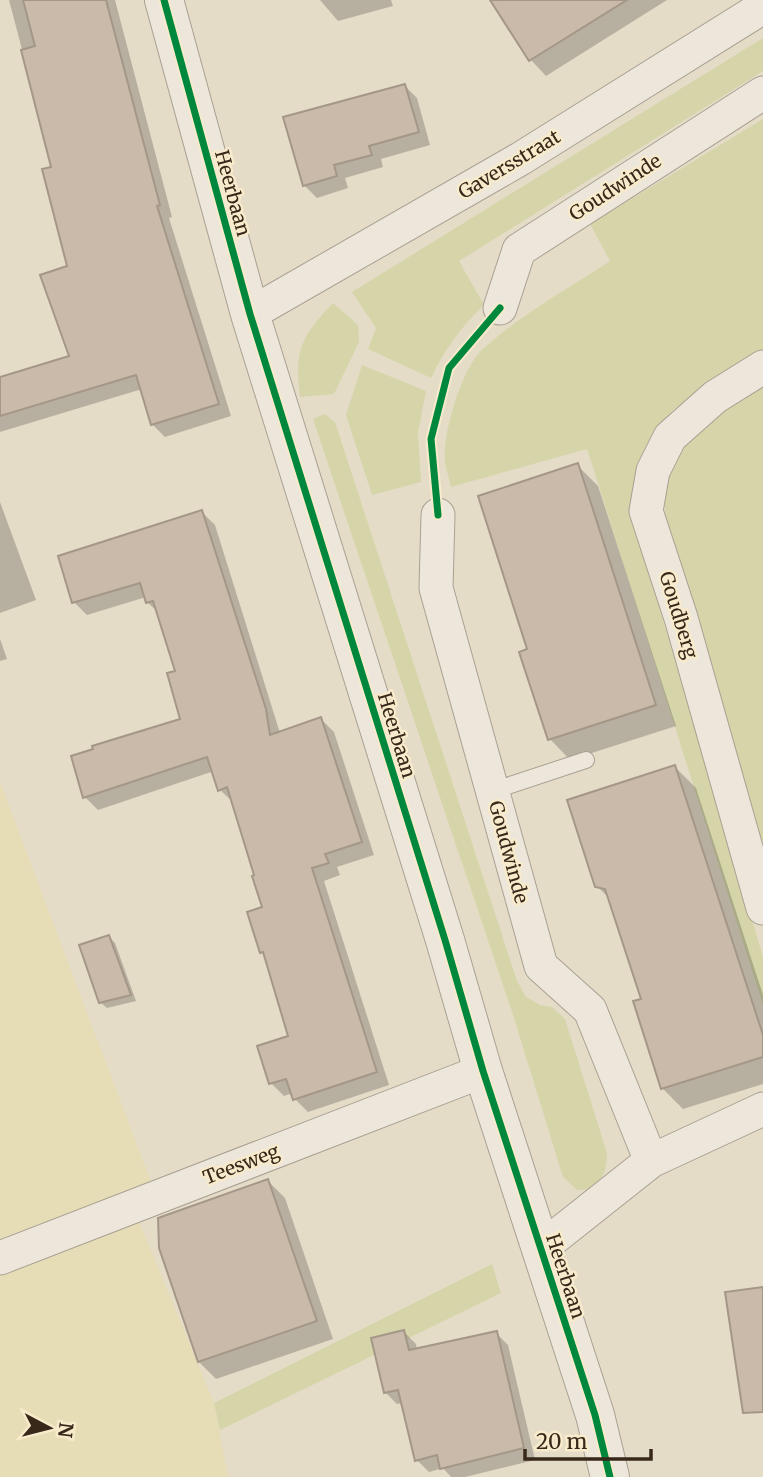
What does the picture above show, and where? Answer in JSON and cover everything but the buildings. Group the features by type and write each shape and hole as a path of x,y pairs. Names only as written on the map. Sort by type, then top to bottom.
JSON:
{"street":[{"name":"Heerbaan","path":"164,0 250,314 483,1071 596,1415 610,1477"},
{"name":"Gaversstraat","path":"250,314 520,159 763,7"},
{"name":"Goudwinde","path":"500,308 519,250 763,93"},
{"name":"Goudberg","path":"763,367 715,397 670,437 653,471 646,511 681,618 763,908"},
{"name":"Goudwinde","path":"438,515 436,588 541,966 590,1010 651,1161"},
{"name":"Teesweg","path":"0,1258 483,1071"},
{"path":"540,1249 651,1161 763,1109"}],"lane":[{"path":"492,791 586,760"}],"shaded area":[{"path":"0,782 151,1182 0,1239"},
{"path":"138,1219 214,1403 228,1477 0,1477 0,1273"}],"green space":[{"path":"763,38 763,71 459,261 484,305 454,339 431,378 368,349 376,328 352,292"},
{"path":"763,119 763,350 673,410 657,429 639,460 632,516 763,957 763,1005 587,449 451,487 445,464 445,449 455,402 467,371 482,350 527,314 610,261 590,224"},
{"path":"333,303 358,325 359,342 334,394 300,397 298,368 302,345 314,325"},
{"path":"362,365 426,391 418,433 421,482 372,495 346,415"},
{"path":"763,384 763,850 667,528 663,494 677,450 717,412"},
{"path":"325,414 335,422 517,981 526,997 540,1005 552,1007 565,1019 607,1153 604,1172 593,1189 577,1190 563,1177 513,1015 313,419"},
{"path":"492,1264 501,1293 220,1430 214,1403"}],"cycle path":[{"path":"164,0 250,314 445,940 483,1071 595,1415 610,1477"},
{"path":"438,515 431,439 449,368 500,308"}]}
